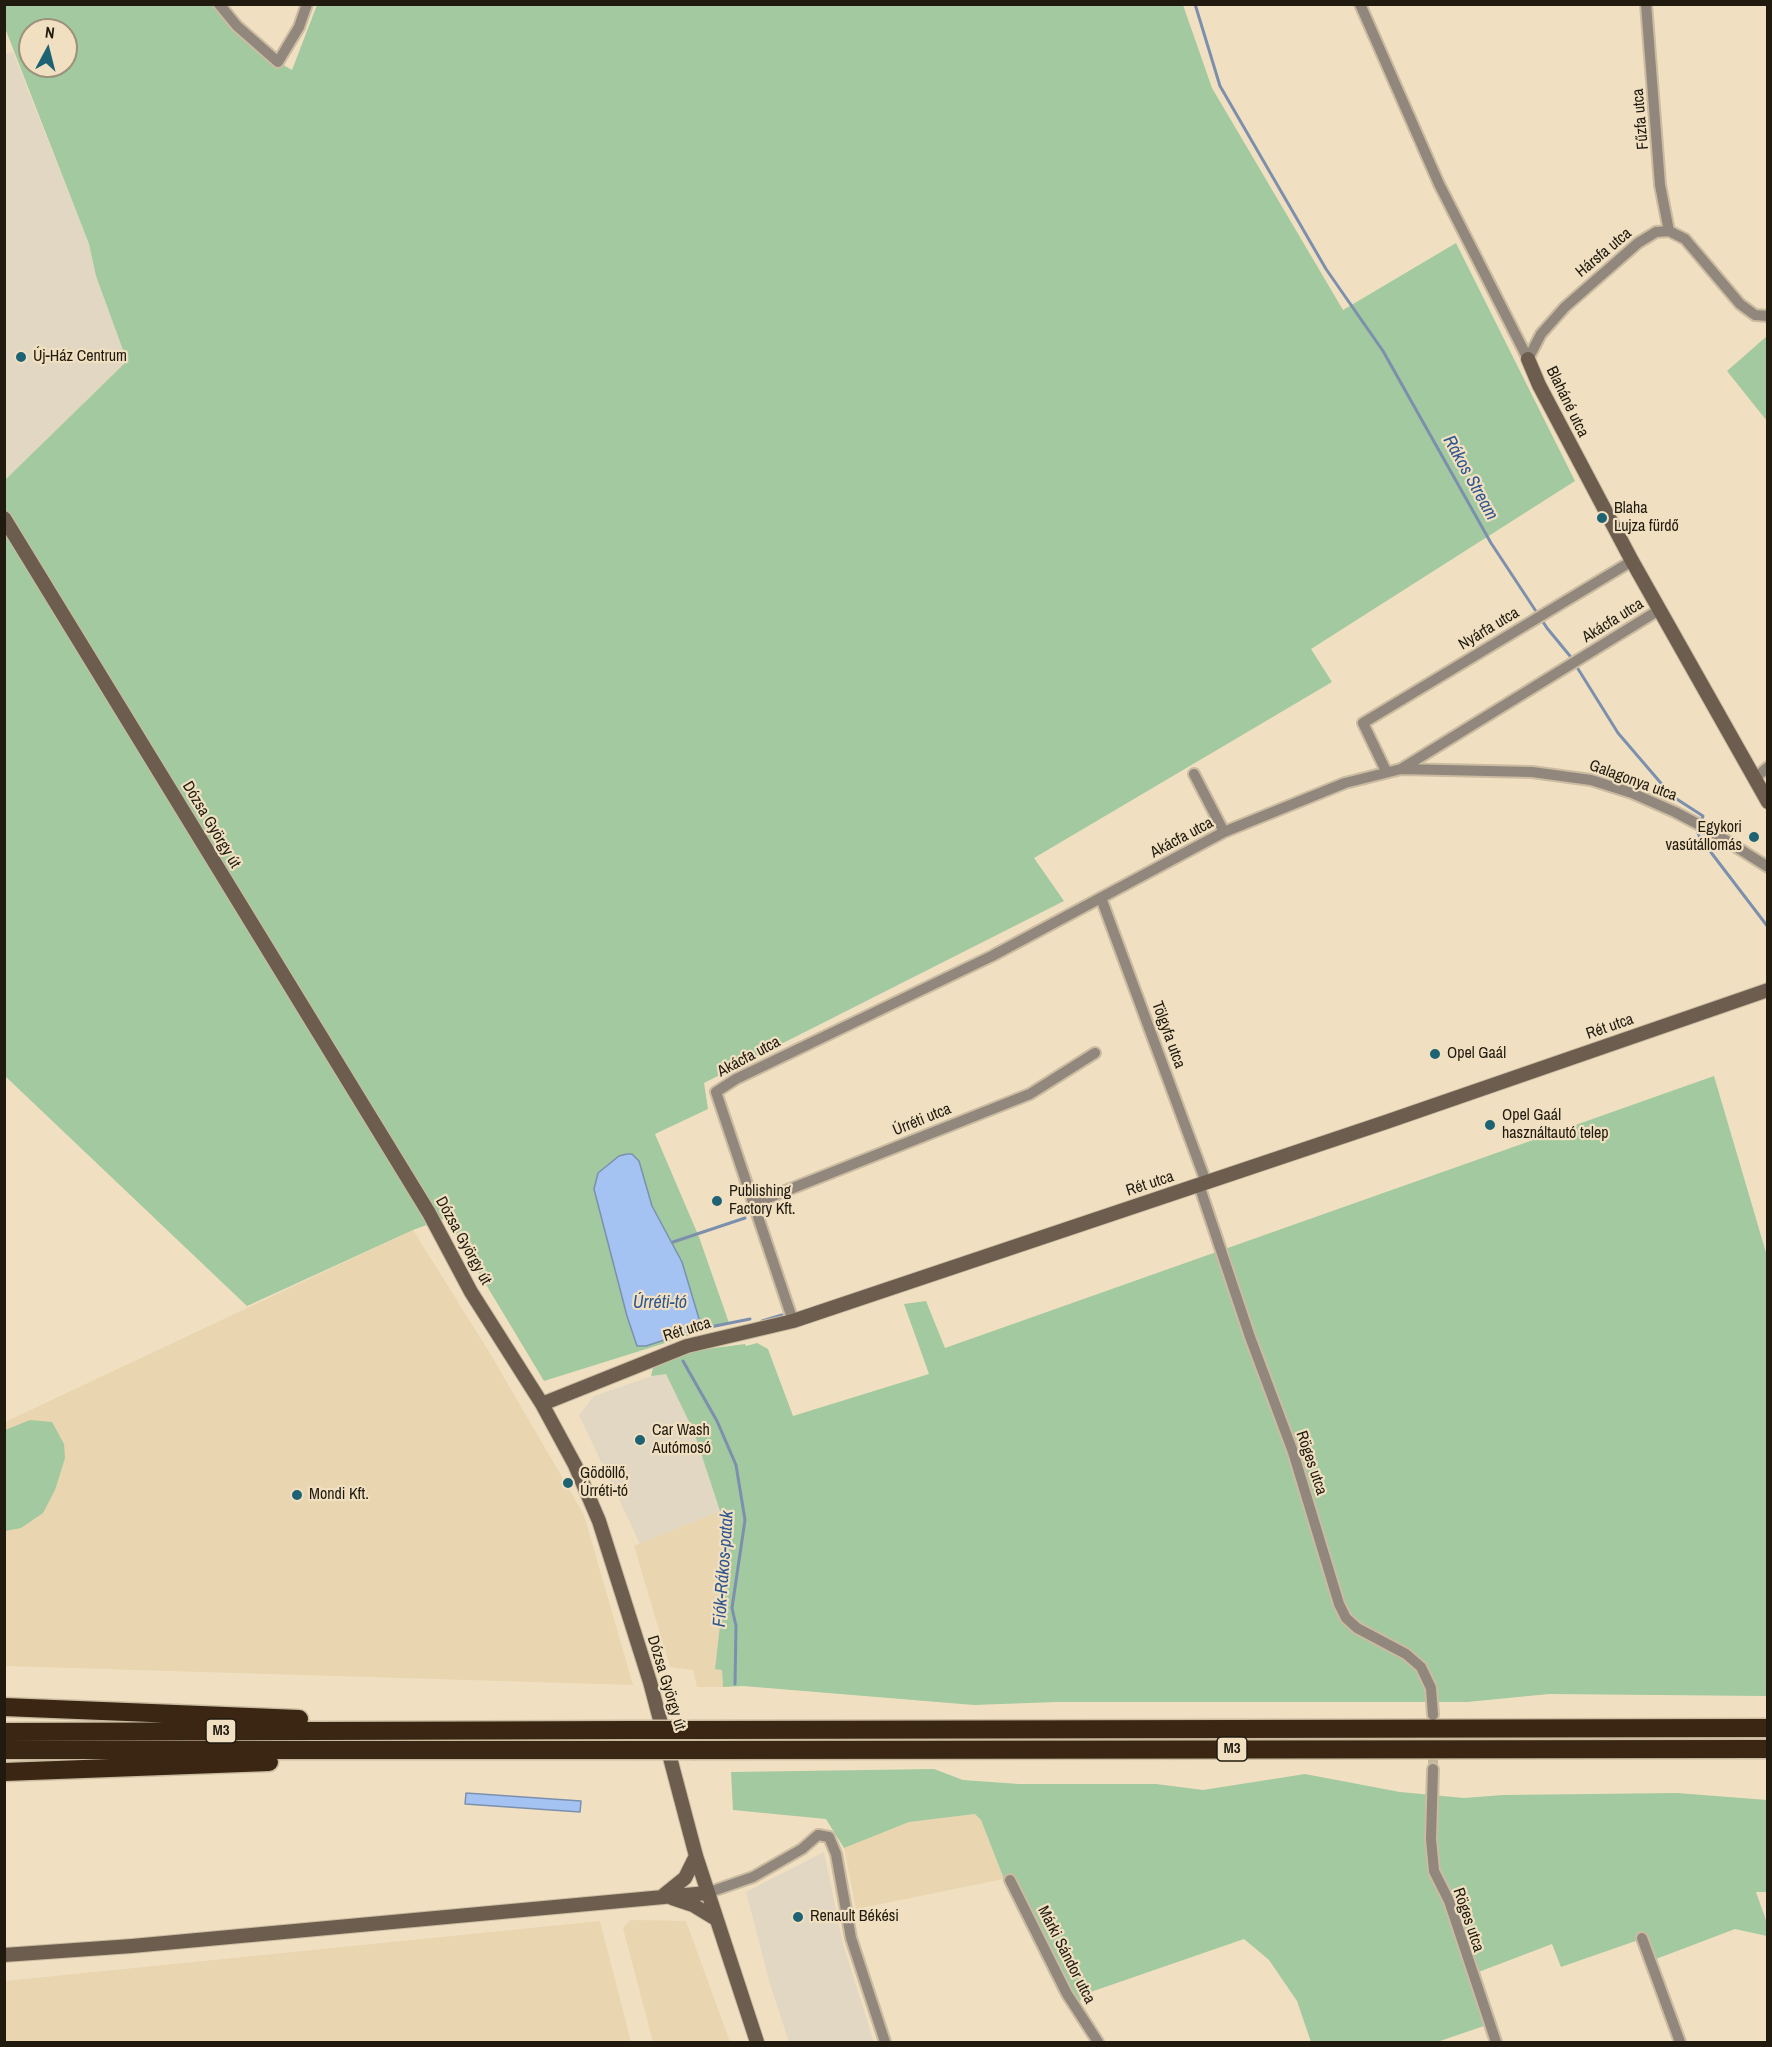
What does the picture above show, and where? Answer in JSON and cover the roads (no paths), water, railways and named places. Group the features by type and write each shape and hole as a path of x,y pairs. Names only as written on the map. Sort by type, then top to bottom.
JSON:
{"highway":[{"path":"4,1707 338,1720 438,1730"},
{"name":"M3","path":"4,1732 1767,1728"},
{"path":"4,1772 355,1758 414,1749"},
{"name":"M3","path":"4,1750 1767,1749"}],"street":[{"path":"219,4 237,26 279,62 299,27 307,4"},
{"name":"Blaháné utca","path":"1360,4 1439,184 1539,385 1632,561 1767,802"},
{"name":"Fűzfa utca","path":"1646,4 1660,192 1669,231"},
{"path":"1669,231 1685,239 1740,304 1755,315 1766,319"},
{"name":"Hársfa utca","path":"1528,359 1541,334 1587,286 1648,236 1669,231"},
{"name":"Dózsa György út","path":"4,518 407,1176 471,1292 542,1404 575,1465 599,1521 650,1682 696,1856 757,2043"},
{"name":"Nyárfa utca","path":"1386,771 1363,723 1632,561"},
{"name":"Akácfa utca","path":"755,1203 716,1092 736,1079 992,956 1224,832 1294,801 1401,768 1659,610"},
{"path":"1754,779 1767,767"},
{"name":"Galagonya utca","path":"1401,768 1532,772 1579,777 1632,793 1700,825 1767,867"},
{"path":"1194,774 1224,832"},
{"name":"Tölgyfa utca","path":"1101,898 1202,1183"},
{"name":"Rét utca","path":"542,1404 687,1346 793,1322 1767,990"},
{"name":"Úrréti utca","path":"755,1203 1030,1094 1095,1053"},
{"name":"Röges utca","path":"1202,1183 1242,1317 1296,1463 1339,1604 1346,1618 1357,1628 1406,1654 1421,1667 1431,1688 1433,1715"},
{"path":"755,1203 793,1322"},
{"name":"Röges utca","path":"1433,1769 1434,1871 1449,1901 1496,2043"},
{"path":"4,1955 167,1943 664,1895 707,1893 753,1877 802,1849 818,1835 829,1837 836,1854 851,1938 885,2043"},
{"path":"664,1895 685,1878 696,1856"},
{"name":"Márki Sándor utca","path":"1010,1880 1063,1986 1098,2043"},
{"path":"664,1895 693,1905 716,1919"},
{"path":"1642,1938 1680,2043"}],"water":[{"name":"Úrréti-tó","path":"632,1154 639,1161 652,1206 682,1262 700,1322 695,1330 646,1346 637,1346 627,1316 594,1189 598,1173 619,1156"},
{"path":"466,1793 581,1801 580,1812 465,1804"}],"waterway":[{"name":"Rákos Stream","path":"1195,4 1220,86 1326,269 1383,351 1491,543 1547,628 1570,656 1618,733 1672,796 1703,816 1698,833 1700,838 1768,927"},
{"path":"673,1242 745,1218"},
{"path":"762,1321 782,1315"},
{"path":"695,1330 750,1319"},
{"name":"Fiók-Rákos-patak","path":"683,1361 717,1421 736,1465 745,1520 732,1608 736,1626 735,1684"}],"tunnel":[{"path":"1433,1724 1433,1769"}],"place":[{"name":"Új-Ház Centrum","path":"21,357"},
{"name":"Blaha Lujza fürdő","path":"1602,518"},
{"name":"Egykori vasútállomás","path":"1754,837"},
{"name":"Opel Gaál","path":"1435,1054"},
{"name":"Opel Gaál használtautó telep","path":"1490,1125"},
{"name":"Publishing Factory Kft.","path":"717,1201"},
{"name":"Car Wash Autómosó","path":"640,1440"},
{"name":"Gödöllő, Úrréti-tó","path":"568,1483"},
{"name":"Mondi Kft.","path":"297,1495"},
{"name":"Renault Békési","path":"798,1917"}]}
